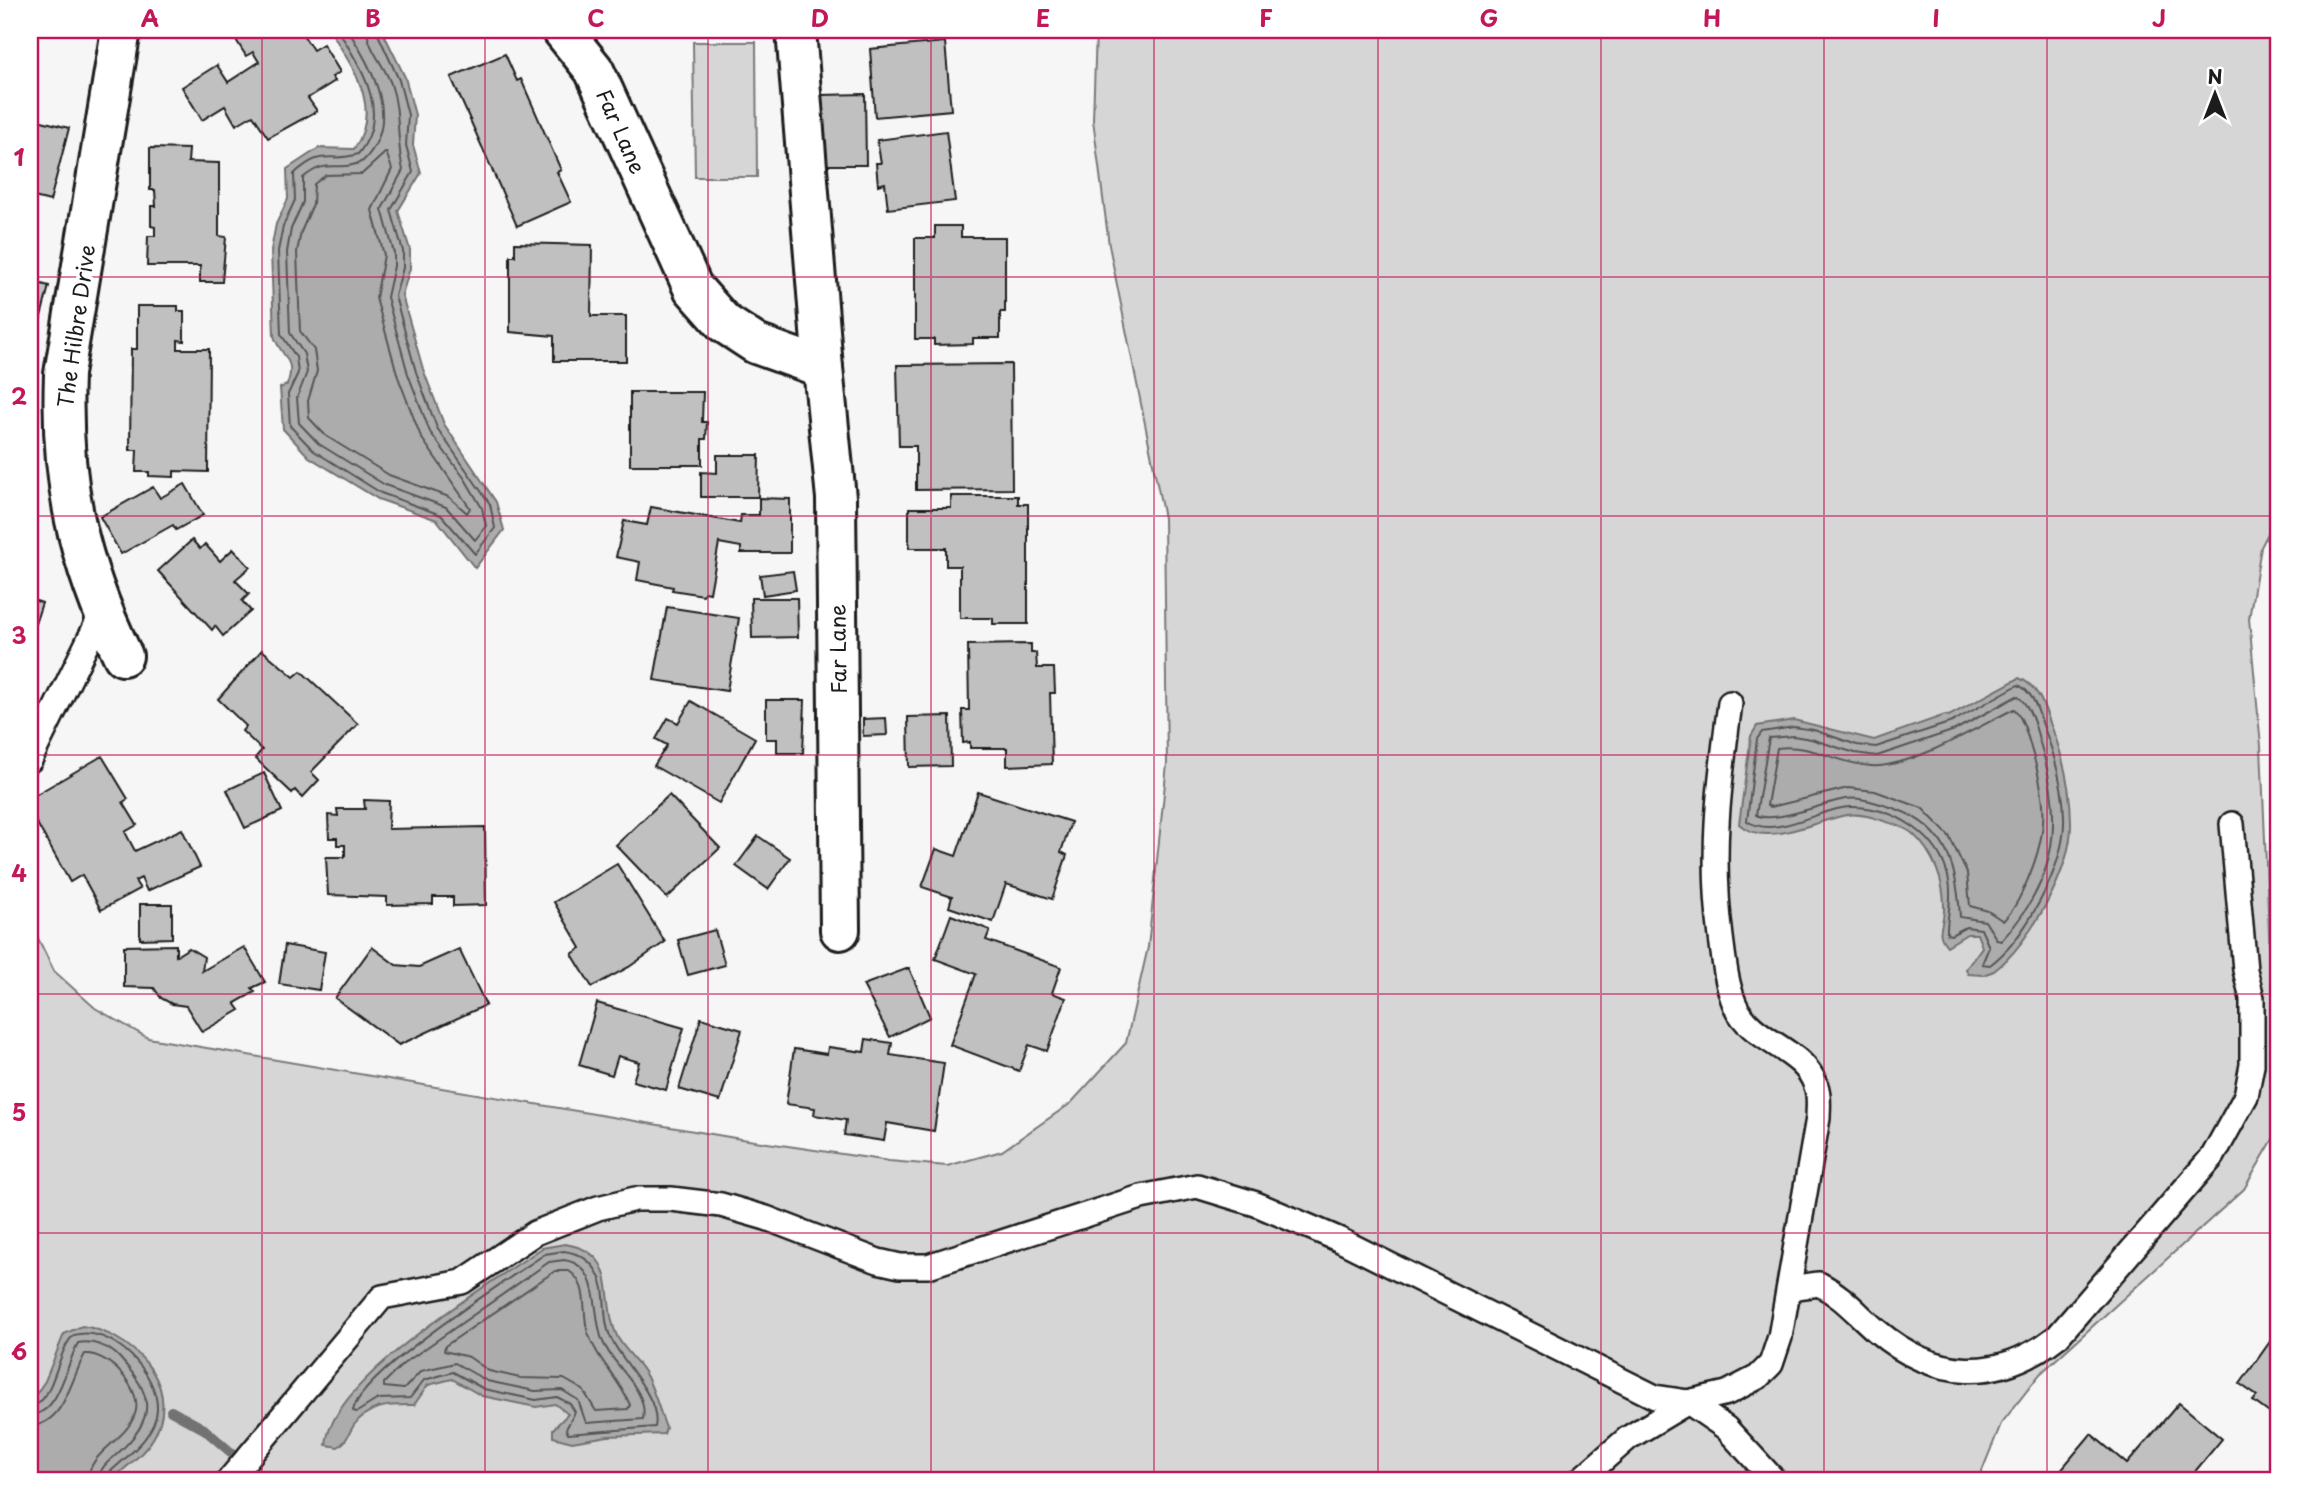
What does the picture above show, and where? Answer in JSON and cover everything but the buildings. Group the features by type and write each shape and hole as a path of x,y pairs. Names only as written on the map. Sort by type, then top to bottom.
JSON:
{"street":[{"name":"The Hilbre Drive","path":"121,30 64,374 63,419 65,476 76,527 102,613 123,656"},
{"name":"Far Lane","path":"562,30 594,70 693,288 724,323 756,344 823,368"},
{"name":"Far Lane","path":"796,30 836,498 840,930"}],"lane":[{"path":"30,760 102,613"},
{"path":"1580,1480 1628,1438 1688,1402 1727,1393 1758,1377 1771,1364 1780,1337 1818,1118 1818,1089 1802,1063 1748,1025 1729,987 1715,890 1714,839 1730,703"},
{"path":"1789,1288 1819,1284 1851,1305 1877,1331 1902,1348 1926,1361 1954,1368 1984,1370 2012,1365 2036,1354 2058,1336 2213,1156 2246,1096 2252,1065 2252,999 2245,970 2232,824"},
{"path":"229,1480 382,1297 462,1282 535,1233 598,1208 635,1199 671,1199 721,1205 766,1217 878,1261 900,1266 928,1266 1142,1197 1196,1186 1256,1204 1338,1239 1655,1397 1688,1402 1726,1429 1774,1480"}],"shaded area":[{"path":"1096,30 2279,30 2279,512 2261,547 2249,619 2261,746 2270,957 2279,1022 2279,1129 2244,1189 2040,1374 2001,1424 1982,1471 1983,1480 30,1480 30,922 54,971 95,1008 148,1038 741,1139 889,1161 947,1166 1002,1151 1071,1103 1126,1043 1148,947 1167,764 1164,518 1109,245 1093,120"},
{"path":"693,42 756,42 757,177 695,177"}],"water":[{"path":"330,30 382,30 405,77 415,115 413,145 421,173 398,211 410,250 410,268 402,295 423,369 444,424 496,502 504,530 475,568 437,520 378,499 309,457 283,429 280,388 287,385 290,369 274,336 271,250 276,224 288,199 287,169 319,148 354,149 366,118 365,103 355,73"},
{"path":"2019,678 2031,686 2046,711 2065,773 2071,823 2069,841 2057,883 2021,943 1994,971 1983,975 1968,974 1966,969 1982,947 1977,934 1967,934 1947,946 1943,941 1941,933 1944,900 1937,869 1927,850 1907,829 1875,818 1856,815 1777,833 1750,831 1739,824 1751,736 1757,726 1794,720 1874,740 1945,715 1949,716"},
{"path":"565,1244 583,1249 595,1257 602,1268 618,1338 650,1383 666,1428 664,1434 608,1436 572,1442 553,1437 553,1429 568,1414 555,1404 536,1407 482,1396 452,1379 428,1385 414,1405 374,1409 360,1418 341,1445 326,1445 334,1419 354,1391 382,1363 452,1309 542,1248"},
{"path":"82,1326 117,1338 133,1349 146,1363 162,1396 162,1414 156,1433 142,1453 111,1480 30,1480 30,1403 45,1381 64,1334"}],"waterway":[{"path":"171,1411 204,1429 234,1455"}]}
